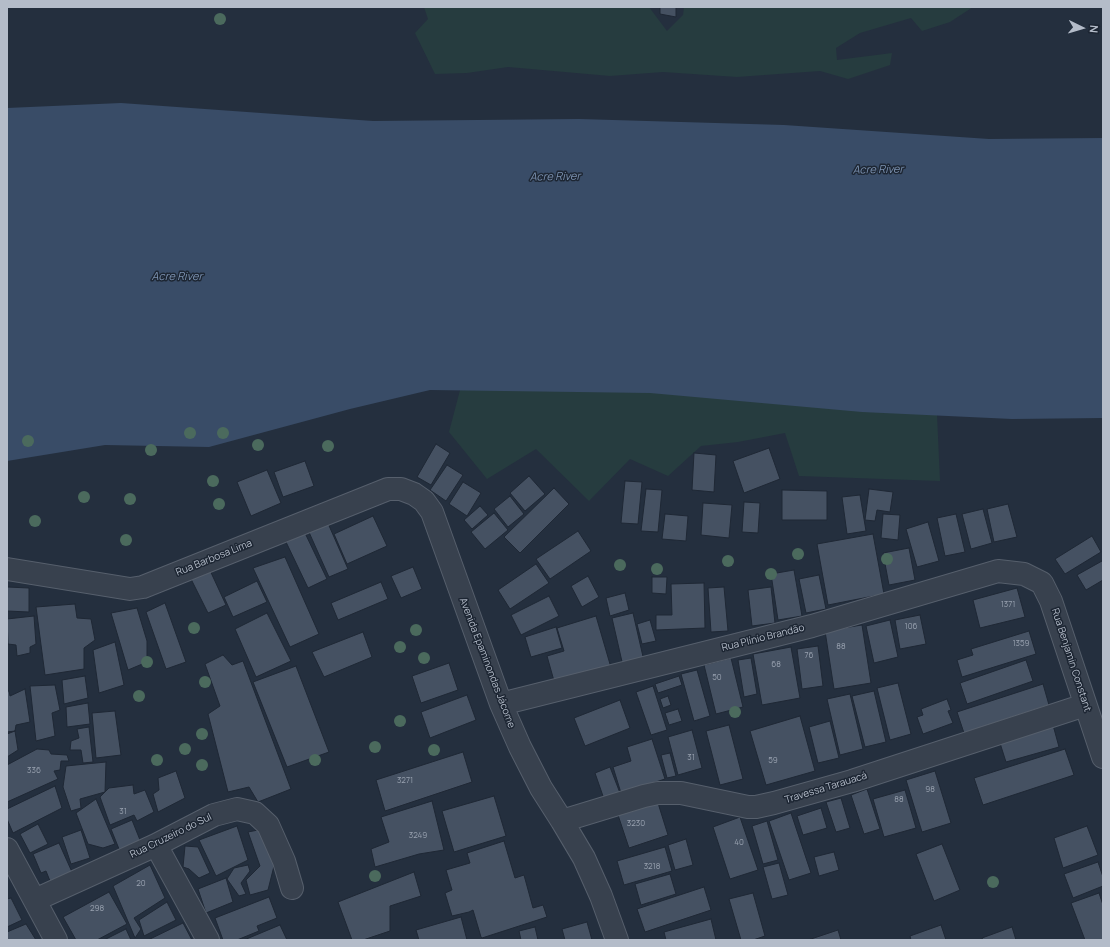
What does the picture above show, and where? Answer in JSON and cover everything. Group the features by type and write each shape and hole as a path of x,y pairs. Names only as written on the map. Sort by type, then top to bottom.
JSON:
{"street":[{"name":"Rua Barbosa Lima","path":"7,569 130,589 143,587 388,489 401,489 414,494"},
{"name":"Avenida Epaminondas Jácome","path":"414,494 424,501 432,512 501,704 520,747 541,788 587,865 601,896 617,940"},
{"name":"Rua Plínio Brandão","path":"501,704 812,626 998,571 1024,574"},
{"name":"Rua Benjamin Constant","path":"1024,574 1042,583 1051,601 1103,757"},
{"name":"Travessa Tarauacá","path":"562,821 658,793 681,793 748,807 756,807 852,781 1085,705"},
{"name":"Rua Cruzeiro do Sul","path":"35,900 156,845 214,814 237,809 255,813 268,824 284,861 292,888"},
{"path":"156,845 208,940"},
{"path":"7,849 56,940"}],"green space":[{"path":"424,7 649,7 667,31 683,15 684,7 973,7 950,22 922,31 911,18 860,33 836,48 837,60 892,53 890,65 848,79 820,71 737,77 663,72 610,76 508,67 467,73 435,74 415,33 428,19"},
{"path":"469,356 936,392 940,481 799,476 785,433 738,442 701,446 668,476 630,459 589,501 536,449 487,479 449,432"}],"water":[{"name":"Acre River","path":"121,103 373,121 579,119 784,125 989,139 1103,138 1103,418 1012,419 862,412 650,393 430,390 350,409 209,447 105,445 7,461 7,108"}],"building":[{"path":"660,7 676,7 676,17 660,14"},
{"path":"436,444 450,453 431,485 417,477"},
{"path":"769,448 780,479 744,493 733,461"},
{"path":"694,453 716,455 714,492 692,490"},
{"path":"305,461 314,486 283,497 274,472"},
{"path":"447,465 463,475 446,501 430,490"},
{"path":"267,470 281,503 251,516 237,482"},
{"path":"529,476 545,494 525,511 510,493"},
{"path":"625,481 642,482 638,524 621,523"},
{"path":"463,482 481,493 467,516 449,504"},
{"path":"554,488 569,504 520,553 504,537"},
{"path":"646,489 662,490 658,532 641,531"},
{"path":"869,489 893,492 890,512 877,510 875,521 865,520"},
{"path":"782,490 827,491 827,520 782,520"},
{"path":"860,495 866,531 847,534 842,497"},
{"path":"510,496 524,514 508,527 494,509"},
{"path":"744,502 760,503 758,533 742,532"},
{"path":"703,503 732,505 729,538 701,535"},
{"path":"1008,504 1017,537 994,542 987,509"},
{"path":"480,506 488,515 472,529 464,520"},
{"path":"983,509 992,543 971,549 962,514"},
{"path":"494,513 508,530 485,549 471,532"},
{"path":"665,514 688,516 686,541 662,539"},
{"path":"883,514 900,515 898,540 881,538"},
{"path":"956,514 965,552 945,556 937,518"},
{"path":"373,516 387,546 347,564 334,534"},
{"path":"327,521 348,569 329,577 308,530"},
{"path":"928,522 939,561 917,567 906,529"},
{"path":"578,531 591,551 550,579 536,559"},
{"path":"305,533 327,579 308,588 286,542"},
{"path":"873,534 884,594 828,605 817,544"},
{"path":"1092,536 1101,552 1065,574 1055,559"},
{"path":"909,548 915,580 889,585 883,553"},
{"path":"285,557 319,634 290,647 253,568"},
{"path":"1102,561 1103,580 1086,590 1077,575"},
{"path":"536,564 549,583 510,609 498,590"},
{"path":"208,566 226,605 208,613 189,575"},
{"path":"413,567 422,589 401,598 391,576"},
{"path":"794,570 802,616 778,620 771,574"},
{"path":"819,575 826,609 806,613 799,579"},
{"path":"588,576 599,597 582,607 571,586"},
{"path":"652,577 667,577 666,594 652,593"},
{"path":"257,581 267,602 233,617 224,597"},
{"path":"381,582 388,599 338,620 331,603"},
{"path":"704,583 705,628 656,630 656,615 672,615 671,584"},
{"path":"7,587 29,588 29,612 7,611"},
{"path":"724,587 728,631 711,632 708,588"},
{"path":"771,587 775,623 752,626 748,590"},
{"path":"1017,588 1025,617 980,628 973,600"},
{"path":"625,593 629,610 610,616 606,598"},
{"path":"549,596 559,616 521,635 511,615"},
{"path":"165,603 186,662 166,669 146,612"},
{"path":"75,604 77,618 91,619 95,640 84,648 84,669 45,675 36,607"},
{"path":"137,608 147,641 147,662 128,670 111,613"},
{"path":"267,613 291,661 256,677 235,629"},
{"path":"633,613 644,661 623,666 612,618"},
{"path":"920,615 926,644 900,649 895,620"},
{"path":"34,616 36,644 30,647 30,653 17,656 16,645 8,644 7,619"},
{"path":"596,616 612,671 556,688 547,656 564,651 557,628"},
{"path":"650,620 656,641 642,644 637,624"},
{"path":"890,620 898,657 874,663 866,626"},
{"path":"862,625 871,683 834,689 825,631"},
{"path":"556,627 562,648 531,657 525,637"},
{"path":"1029,631 1036,654 962,677 957,660 973,655 971,649"},
{"path":"363,632 372,657 324,677 312,652"},
{"path":"115,642 124,685 99,693 93,650"},
{"path":"818,646 823,686 802,689 797,649"},
{"path":"791,647 800,698 762,705 753,654"},
{"path":"223,655 232,665 243,661 291,789 258,802 249,787 228,792 208,714 220,706 205,664"},
{"path":"731,658 743,707 716,714 704,665"},
{"path":"751,658 757,694 744,697 738,660"},
{"path":"1026,660 1033,681 967,704 960,683"},
{"path":"449,663 458,690 421,703 412,676"},
{"path":"296,666 329,752 287,767 253,682"},
{"path":"697,670 710,716 694,721 681,674"},
{"path":"85,676 88,698 64,704 62,680"},
{"path":"679,676 682,685 658,693 655,684"},
{"path":"898,683 911,734 890,740 877,688"},
{"path":"1043,684 1049,705 964,733 957,712"},
{"path":"55,685 60,710 52,713 55,736 36,741 30,686"},
{"path":"653,686 667,730 651,735 636,692"},
{"path":"25,689 30,722 16,725 15,731 7,732 7,691 9,691 10,696"},
{"path":"874,691 886,742 865,747 852,696"},
{"path":"850,694 863,749 840,755 827,699"},
{"path":"467,695 476,720 430,738 421,712"},
{"path":"668,696 671,705 663,708 660,699"},
{"path":"947,699 951,710 948,711 953,723 923,734 917,717 923,715 921,709"},
{"path":"620,700 630,728 585,746 574,718"},
{"path":"88,703 90,724 67,727 66,707"},
{"path":"678,709 682,721 669,725 665,713"},
{"path":"115,711 121,755 96,758 92,713"},
{"path":"800,716 815,771 766,785 750,731"},
{"path":"830,721 839,758 818,763 809,727"},
{"path":"729,725 743,779 720,785 706,731"},
{"path":"1053,725 1059,747 1006,762 999,740"},
{"path":"89,727 93,762 83,763 81,750 70,750 71,741 79,738 77,729"},
{"path":"692,730 702,768 678,775 668,737"},
{"path":"15,731 18,750 7,757 7,734"},
{"path":"652,739 665,779 621,793 613,767 631,761 627,747"},
{"path":"37,749 49,750 51,754 67,755 69,761 61,761 60,770 54,771 58,779 7,802 7,765"},
{"path":"1065,749 1074,775 983,805 974,778"},
{"path":"463,752 472,782 385,811 376,780"},
{"path":"670,753 676,776 667,778 661,755"},
{"path":"106,762 105,792 80,799 81,808 71,811 63,787 66,766"},
{"path":"610,767 620,793 604,799 595,773"},
{"path":"176,771 185,798 158,812 153,794 159,790 158,778"},
{"path":"935,771 951,823 922,832 906,780"},
{"path":"133,785 134,794 145,790 154,812 137,821 134,815 110,825 100,797 109,788"},
{"path":"55,786 62,808 13,833 7,819 7,809"},
{"path":"867,789 880,829 864,834 851,795"},
{"path":"905,790 916,828 884,837 873,799"},
{"path":"494,796 506,836 454,852 442,811"},
{"path":"841,798 850,828 836,832 826,802"},
{"path":"96,799 115,844 103,848 88,844 76,813"},
{"path":"432,801 444,850 419,854 375,867 371,849 389,842 381,817"},
{"path":"658,803 668,835 629,848 618,815"},
{"path":"821,808 827,828 803,835 797,816"},
{"path":"791,813 811,873 789,880 769,821"},
{"path":"740,817 758,870 730,879 713,827"},
{"path":"132,820 142,845 121,854 111,829"},
{"path":"767,821 778,860 763,864 752,826"},
{"path":"38,824 48,844 30,853 20,834"},
{"path":"237,826 248,860 216,876 199,840"},
{"path":"1087,826 1098,855 1063,868 1054,838"},
{"path":"263,829 275,862 268,890 250,895 246,880 260,866 248,832"},
{"path":"81,830 90,858 71,864 62,837"},
{"path":"686,839 693,865 675,870 668,845"},
{"path":"504,841 515,878 524,875 533,908 543,905 547,917 482,938 473,910 452,916 445,893 452,890 446,870 470,863 467,853"},
{"path":"59,843 72,872 50,881 46,871 41,873 33,854"},
{"path":"942,844 960,890 934,901 916,854"},
{"path":"185,846 198,847 210,873 199,878 189,869 183,867"},
{"path":"665,847 672,871 624,885 617,861"},
{"path":"834,852 839,870 819,876 814,857"},
{"path":"1098,862 1103,877 1103,886 1073,898 1064,874"},
{"path":"779,863 788,895 772,899 763,867"},
{"path":"150,865 165,898 134,918 141,929 135,938 113,886"},
{"path":"248,865 250,871 241,883 246,894 239,896 227,879 234,868"},
{"path":"414,872 421,896 390,906 390,931 363,940 352,940 338,902"},
{"path":"670,874 676,894 641,905 635,884"},
{"path":"226,878 233,902 206,913 198,889"},
{"path":"704,887 711,910 645,932 637,909"},
{"path":"109,892 127,924 97,940 76,940 63,917"},
{"path":"753,893 765,936 753,940 741,940 729,899"},
{"path":"1099,893 1103,905 1103,940 1085,940 1071,903"},
{"path":"269,897 277,918 257,926 259,931 237,940 223,940 215,918"},
{"path":"11,898 22,920 7,927 7,899"},
{"path":"167,902 176,920 144,936 139,920"},
{"path":"461,917 467,940 419,940 416,930"},
{"path":"711,919 716,940 666,940 664,932"},
{"path":"587,922 592,940 565,940 562,929"},
{"path":"183,923 192,940 148,940"},
{"path":"26,924 36,940 7,940 7,932"},
{"path":"280,925 287,940 244,940"},
{"path":"941,925 946,940 911,940 910,936"},
{"path":"535,927 538,940 521,940 519,931"},
{"path":"1012,927 1016,940 983,940 982,938"},
{"path":"126,929 131,940 104,940"},
{"path":"838,930 841,940 808,940"}]}
